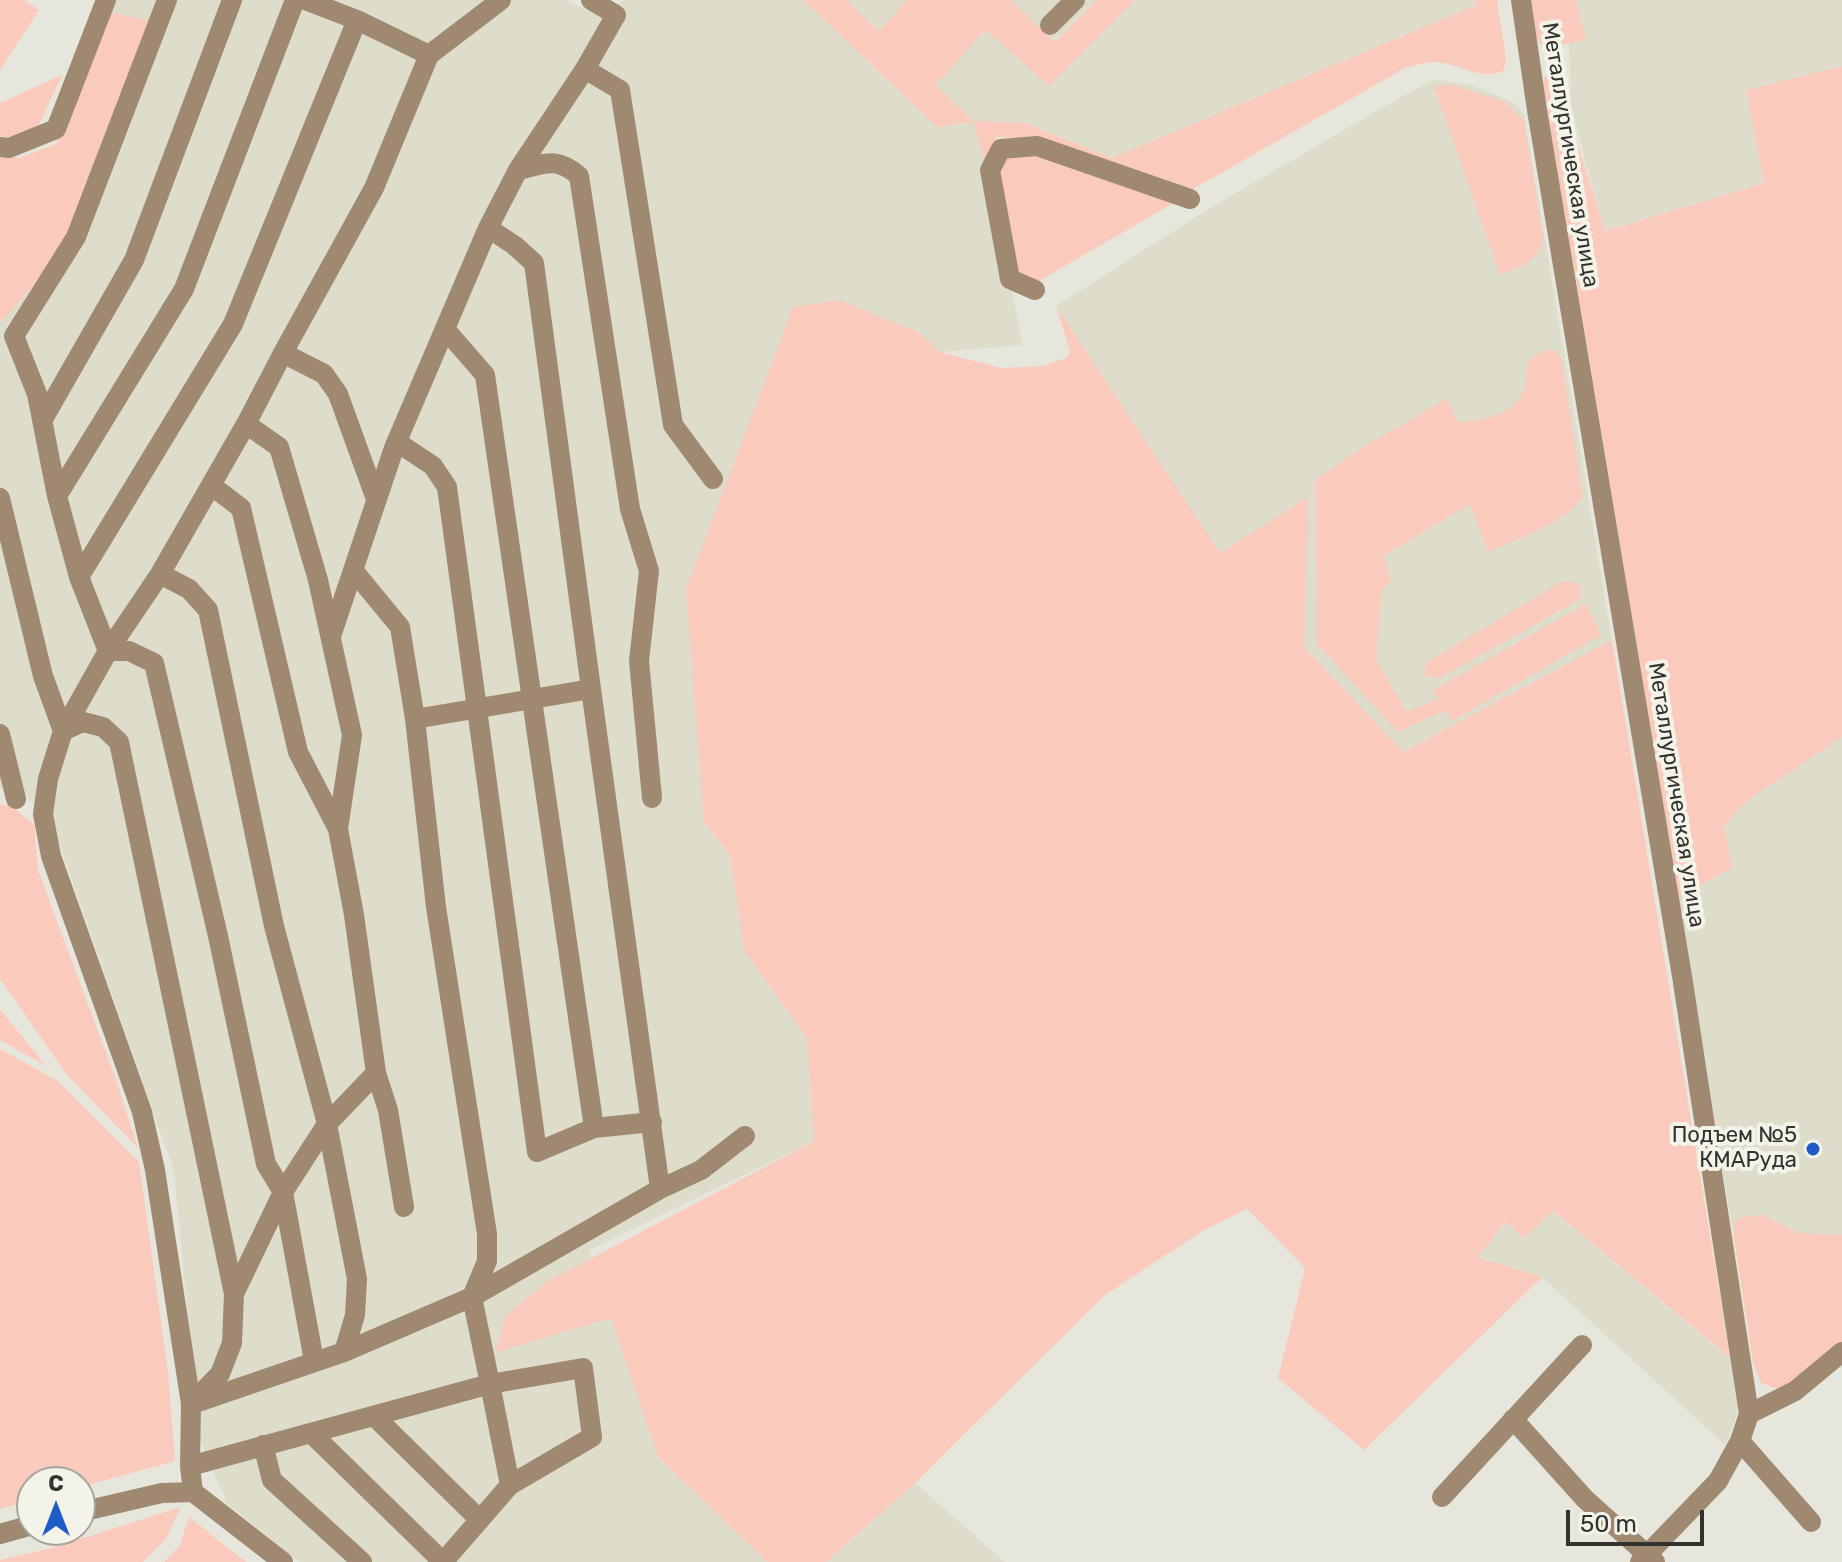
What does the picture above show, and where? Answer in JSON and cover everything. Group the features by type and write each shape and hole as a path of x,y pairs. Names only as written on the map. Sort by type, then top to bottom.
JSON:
{"street":[{"path":"0,147 9,148 56,129 106,0"},
{"path":"108,651 79,577 57,496 37,394 14,336 76,237 167,0"},
{"path":"43,419 134,260 232,0"},
{"path":"57,496 184,289 295,0"},
{"path":"305,0 357,20 429,55"},
{"path":"193,1492 190,1466 191,1404 155,1170 142,1112 51,856 43,814 48,779 63,731 108,651 160,574 212,486 374,188 429,55 501,0"},
{"path":"331,636 397,442 488,228 518,170 585,69 616,15 591,0"},
{"path":"1050,25 1075,0"},
{"name":"Металлургическая улица","path":"1521,0 1682,976 1749,1414 1740,1441 1718,1481 1647,1559"},
{"path":"79,577 233,324 357,20"},
{"path":"585,69 620,90 673,425 713,479"},
{"path":"1035,290 1010,279 990,170 1001,149 1037,146 1190,199"},
{"path":"518,170 550,163 565,164 579,176 630,509 649,571 639,661 652,798"},
{"path":"488,228 534,263 660,1189"},
{"path":"445,329 485,375 594,1128"},
{"path":"283,353 324,374 338,394 376,499"},
{"path":"246,424 279,447 331,636 352,735 338,829"},
{"path":"397,442 433,466 447,487 537,1152 594,1128 652,1122"},
{"path":"212,486 241,508 298,752 338,829 354,915 376,1073 388,1110 404,1207"},
{"path":"0,498 43,676 63,731"},
{"path":"353,570 400,627 415,719 436,907 487,1234 487,1261 472,1297 510,1485"},
{"path":"160,574 189,589 208,610 274,926 327,1124 357,1279 355,1315 344,1352"},
{"path":"108,651 129,651 154,663 218,936 266,1164 283,1192 314,1361"},
{"path":"415,719 591,689"},
{"path":"63,731 83,722 103,727 119,742 234,1294 232,1343 220,1374 191,1404"},
{"path":"0,734 8,798 43,814"},
{"path":"234,1294 283,1192 327,1124 376,1073"},
{"path":"191,1404 344,1352 472,1297 660,1189 701,1170 745,1136"},
{"path":"1442,1497 1582,1345"},
{"path":"1749,1414 1795,1391 1842,1352"},
{"path":"190,1466 490,1384 583,1368 592,1437 510,1485 443,1562 311,1433"},
{"path":"374,1416 480,1520"},
{"path":"1513,1419 1585,1499 1647,1559"},
{"path":"1740,1441 1811,1522"},
{"path":"263,1445 272,1480 362,1562"},
{"path":"96,1508 162,1493 193,1492 283,1562"}],"shaded area":[{"path":"0,0 24,0 39,10 0,70"},
{"path":"115,0 566,0 599,16 624,0 803,0 937,127 972,121 846,0 1475,0 1476,5 1113,158 1025,123 974,122 1023,345 940,352 918,332 704,823 730,855 744,950 807,1039 814,1141 589,1250 658,1457 767,1562 299,1562 227,1503 200,1440 174,1171 55,832 23,790 0,789 0,321 59,253 150,22 111,12"},
{"path":"803,0 846,0 879,31 907,0 1010,0 1055,42 1097,0 1135,0 1049,86 986,30 935,85 973,121 1025,123 1112,158 1476,5 1475,0 1497,0 1506,59 1504,70 1489,74 1437,62 1405,68 1188,192 1028,139 997,137 986,166 973,122 937,127"},
{"path":"1531,0 1576,0 1586,40 1550,47 1540,44 1535,34"},
{"path":"1568,0 1842,0 1842,90 1764,183 1604,231 1571,107"},
{"path":"111,12 151,22 59,253 0,321 0,156 19,158 56,144"},
{"path":"1842,66 1842,737 1745,802 1724,827 1732,868 1679,897 1543,84 1545,75 1556,74 1605,231 1764,183 1746,90"},
{"path":"62,75 37,129 4,138 0,136 0,103"},
{"path":"1434,80 1471,85 1513,102 1524,114 1612,640 1403,752 1304,648 1307,498 1220,554 1056,306 1207,210"},
{"path":"1449,84 1503,101 1524,121 1543,238 1533,258 1500,275 1434,87"},
{"path":"1038,151 1179,200 1037,282 1015,274 1000,170 1010,156"},
{"path":"839,300 918,332 940,352 1001,368 1043,366 1068,357 1070,351 1056,306 1220,553 1308,497 1304,647 1403,752 1612,640 1730,1358 1553,1211 1524,1238 1506,1222 1477,1257 1542,1277 1364,1450 1278,1378 1305,1268 1247,1209 1204,1230 1105,1295 915,1483 826,1562 767,1562 658,1457 611,1318 496,1352 506,1315 548,1281 814,1141 807,1039 744,950 730,855 704,823 686,589 793,307"},
{"path":"1546,350 1556,351 1561,358 1583,497 1553,522 1488,552 1470,504 1383,556 1391,579 1382,591 1376,660 1407,712 1438,699 1433,690 1586,604 1601,635 1452,721 1445,710 1398,732 1317,644 1315,480 1368,444 1447,399 1458,422 1487,418 1505,411 1513,406 1524,390 1528,362"},
{"path":"1563,581 1577,583 1581,588 1580,599 1440,678 1427,677 1424,672 1427,662"},
{"path":"1842,734 1842,1238 1733,1231 1675,892 1727,867 1719,827 1740,801"},
{"path":"0,804 11,806 34,824 38,870 138,1148 67,1075 0,979"},
{"path":"0,1009 46,1066 0,1040"},
{"path":"0,1049 58,1081 139,1162 168,1372 175,1461 96,1483 96,1466 16,1466 16,1504 0,1509"},
{"path":"1552,1211 1730,1359 1738,1412 1725,1445 1542,1277 1477,1257 1507,1222 1524,1238"},
{"path":"1762,1214 1798,1233 1842,1235 1842,1343 1788,1389 1761,1383 1753,1362 1733,1231 1736,1219"},
{"path":"915,1483 1005,1562 826,1562"},
{"path":"181,1507 166,1539 143,1562 0,1562 58,1546 96,1546 96,1534"},
{"path":"189,1517 246,1562 164,1562 180,1545"}],"place":[{"name":"Подъем №5 КМАРуда","path":"1813,1149"}]}
